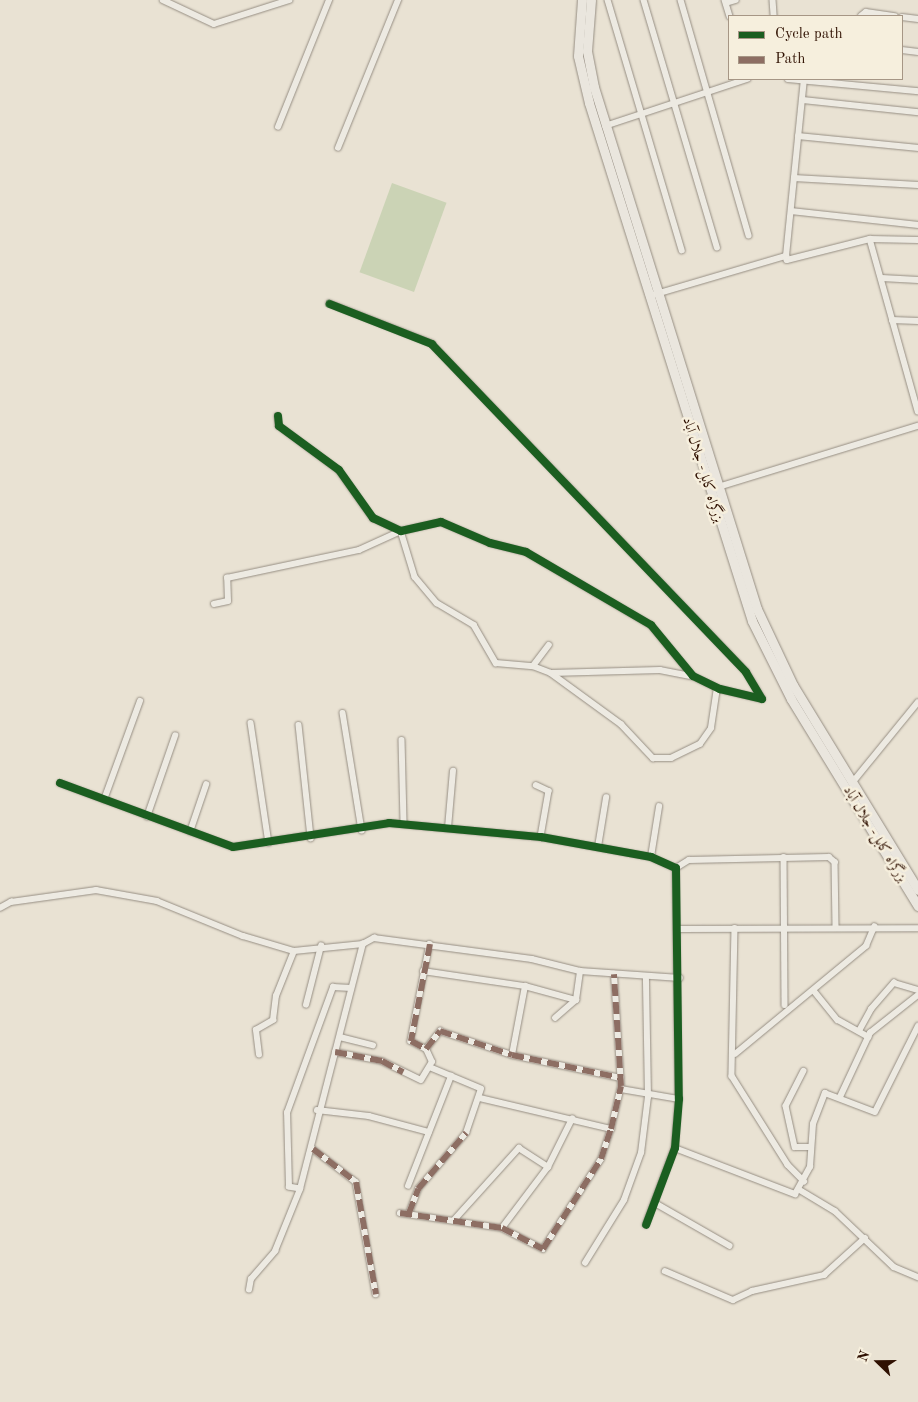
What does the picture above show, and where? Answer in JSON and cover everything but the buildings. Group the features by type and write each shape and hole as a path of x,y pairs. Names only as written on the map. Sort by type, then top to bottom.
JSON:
{"highway":[{"name":"بزرگراه کابل- جلال آباد","path":"582,0 578,32 582,74 653,294 770,640 849,786 918,906"},
{"name":"بزرگراه کابل- جلال آباد","path":"591,0 587,51 605,126 653,294 752,622 791,699 918,890"}],"street":[{"path":"163,0 214,24 289,0"},
{"path":"278,127 329,0"},
{"path":"338,148 398,0"},
{"path":"608,0 645,114 682,250"},
{"path":"644,0 717,246"},
{"path":"681,0 710,92 749,235"},
{"path":"730,15 726,2 736,0"},
{"path":"773,0 774,15"},
{"path":"862,15 866,12 888,15"},
{"path":"903,17 918,19"},
{"path":"903,50 918,52"},
{"path":"605,126 744,80"},
{"path":"804,80 787,260 870,238 918,240"},
{"path":"826,80 848,81 918,91"},
{"path":"803,100 918,112"},
{"path":"798,136 918,148"},
{"path":"794,178 918,185"},
{"path":"791,211 918,224"},
{"path":"870,238 918,411"},
{"path":"653,294 786,256"},
{"path":"882,278 918,280"},
{"path":"330,304 432,344 746,672 762,699 717,688 693,676 660,670 552,673"},
{"path":"892,320 918,321"},
{"path":"278,416 279,426 339,470 373,518 401,531 415,577 437,603 474,625 496,663 533,666 552,673 621,724 652,758 671,758 700,744 711,728 717,688"},
{"path":"718,487 918,426"},
{"path":"214,604 228,601 227,578 359,550 401,531 442,522 490,543 526,552 651,625 693,676"},
{"path":"533,666 549,645"},
{"path":"104,800 140,701"},
{"path":"849,786 918,702"},
{"path":"343,714 362,830"},
{"path":"250,723 269,843"},
{"path":"299,725 311,838"},
{"path":"147,817 175,736"},
{"path":"402,740 404,824"},
{"path":"448,828 453,770"},
{"path":"60,783 233,848 404,824 541,837 651,857 676,868"},
{"path":"190,832 206,785"},
{"path":"536,785 550,791 541,837"},
{"path":"598,847 606,798"},
{"path":"651,857 659,806"},
{"path":"676,868 689,860 820,855 834,860 836,926"},
{"path":"784,857 786,927 785,1005"},
{"path":"646,1225 674,1148 680,1099 680,929 676,868"},
{"path":"0,908 11,902 96,890 157,902 243,936 294,951 321,946 362,944 374,938 430,944 580,971 680,978"},
{"path":"680,929 836,926 918,928"},
{"path":"735,1054 815,992 866,946 874,927"},
{"path":"736,928 735,1054 732,1076 788,1165 804,1181"},
{"path":"249,1290 251,1279 275,1251 300,1189 313,1149 317,1110 340,1036 362,944"},
{"path":"430,944 423,971 411,1041 426,1049 431,1068"},
{"path":"306,1005 321,946"},
{"path":"259,1055 256,1030 274,1020 276,996 294,951"},
{"path":"423,971 525,986 576,1000"},
{"path":"555,1018 576,1000 580,971"},
{"path":"400,1213 502,1228 541,1250 601,1159 611,1129 621,1089 614,974"},
{"path":"585,1263 633,1180 648,1097 646,977"},
{"path":"859,1031 870,1009 894,983 918,990"},
{"path":"512,1056 525,986"},
{"path":"300,1189 289,1187 287,1113 333,987 351,988"},
{"path":"815,992 838,1020 869,1037"},
{"path":"840,1097 869,1037 918,995"},
{"path":"674,1148 795,1194 800,1190 804,1181 811,1147 813,1124 825,1092 875,1112 918,1026"},
{"path":"426,1049 440,1031 512,1056 621,1078"},
{"path":"340,1036 373,1045"},
{"path":"335,1052 382,1061 419,1080 431,1068"},
{"path":"409,1213 418,1189 466,1133 480,1098 480,1087 431,1068"},
{"path":"804,1071 786,1106 794,1147 811,1147"},
{"path":"408,1186 451,1076"},
{"path":"621,1089 648,1097 680,1099"},
{"path":"480,1098 611,1129"},
{"path":"317,1110 369,1116 429,1132"},
{"path":"502,1228 548,1167 572,1119"},
{"path":"454,1220 519,1148 548,1167"},
{"path":"313,1149 356,1182 376,1294"},
{"path":"800,1190 835,1211 894,1267 918,1277"},
{"path":"655,1203 730,1246"},
{"path":"666,1271 733,1300 752,1290 824,1275 865,1238"}],"green space":[{"path":"392,183 447,203 414,292 360,272"}],"marked path":[{"path":"430,944 411,1041 426,1049 440,1031 512,1055 621,1078"},
{"path":"400,1213 502,1228 543,1249 601,1159 611,1129 621,1086 614,974"},
{"path":"335,1052 382,1061 403,1072"},
{"path":"409,1213 418,1189 466,1133"},
{"path":"313,1149 356,1182 376,1294"}],"cycle path":[{"path":"278,416 279,426 339,470 373,518 401,531 441,522 490,543 526,552 651,625 693,676 720,689 762,699 746,672 432,344 330,304"},
{"path":"60,783 233,847 389,823 541,837 651,857 676,868 679,1099 675,1148 646,1225"}]}
